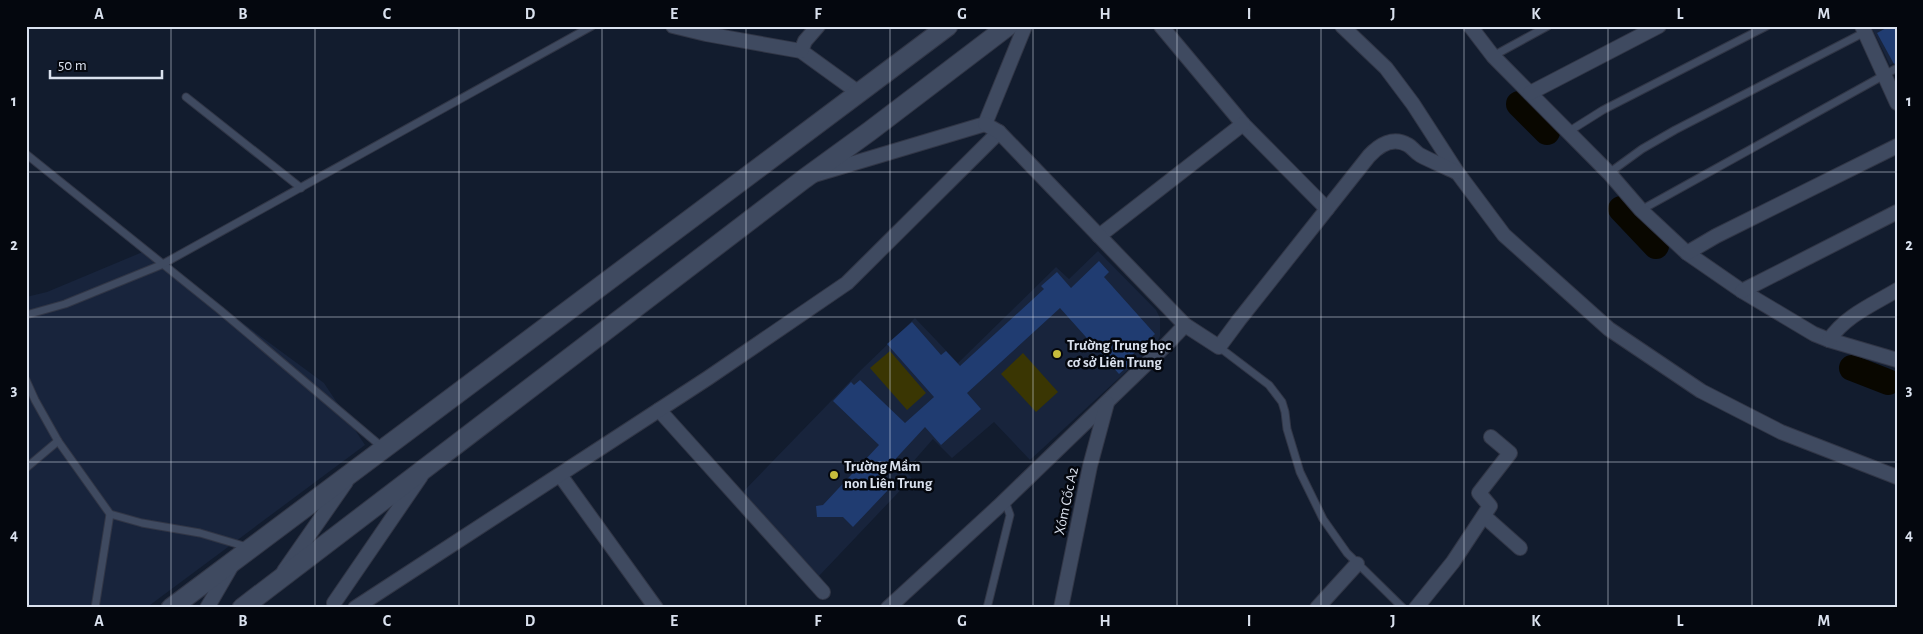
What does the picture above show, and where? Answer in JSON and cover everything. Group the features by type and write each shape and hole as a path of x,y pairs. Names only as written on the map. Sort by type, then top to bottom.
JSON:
{"street":[{"path":"673,26 706,34 802,51 858,93"},
{"path":"802,51 805,41 818,26"},
{"path":"171,608 948,26"},
{"path":"242,608 804,178 870,131 1008,26"},
{"path":"985,124 1025,26"},
{"path":"1161,26 1243,124 1327,209"},
{"path":"1342,26 1386,68 1413,104 1456,172 1504,235 1609,329 1701,391 1781,432 1897,477"},
{"path":"1470,26 1494,56 1609,174 1641,210 1687,253 1742,292 1802,328 1829,340 1897,360"},
{"path":"1530,93 1659,26"},
{"path":"1863,29 1897,103"},
{"path":"804,178 985,124 999,132 1185,325 1220,348 1239,320 1375,149 1396,141 1407,144 1419,154 1456,172"},
{"path":"1099,236 1243,124"},
{"path":"355,608 560,476 847,283 999,132"},
{"path":"1687,253 1716,236 1897,146"},
{"path":"1742,292 1897,212"},
{"path":"1829,340 1847,319 1897,290"},
{"path":"888,608 1005,501 1185,325"},
{"name":"Xóm Cốc A2","path":"1061,608 1090,466 1107,402"},
{"path":"659,410 823,592"},
{"path":"1416,608 1453,562 1490,506 1478,493 1510,453 1491,437"},
{"path":"331,606 427,467"},
{"path":"278,581 352,473"},
{"path":"560,476 656,608"},
{"path":"1484,516 1520,548"},
{"path":"207,608 234,561"},
{"path":"1317,608 1358,564"}],"lane":[{"path":"26,315 65,304 161,265 592,26"},
{"path":"1494,56 1548,26"},
{"path":"1568,132 1603,110 1767,26"},
{"path":"1609,174 1642,149 1675,130 1863,29"},
{"path":"1641,210 1897,68"},
{"path":"186,97 301,188"},
{"path":"26,154 161,265 220,310 384,449"},
{"path":"1220,348 1269,385 1282,402 1285,412 1286,429 1300,472 1323,518 1347,553 1404,608"},
{"path":"28,382 35,400 58,441 110,514 142,524 200,533 252,548"},
{"path":"26,468 58,441"},
{"path":"987,608 1010,515 1005,501"},
{"path":"95,608 110,514"}],"shaded area":[{"path":"1871,26 1897,26 1897,61 1890,65"},
{"path":"145,251 324,383 365,445 146,608 26,608 26,297 47,292"},
{"name":"Trường Trung học cơ sở Liên Trung","path":"1098,251 1156,310 1160,318 1160,336 1156,344 1030,460 994,422 952,458 933,439 905,471 912,478 819,576 742,493 862,369 915,318 958,363 1056,267 1069,279"},
{"path":"890,351 926,393 907,410 870,368"},
{"path":"1023,353 1058,392 1036,412 1001,374"}],"building":[{"path":"1890,26 1897,26 1897,63 1894,64 1877,33"},
{"path":"1099,261 1109,272 1104,277 1155,334 1132,355 1136,359 1119,374 1060,308 967,393 981,409 941,445 925,427 877,479 888,490 853,527 843,517 817,517 816,506 823,505 879,445 833,401 851,382 854,385 860,380 905,423 934,397 887,344 912,322 941,355 946,351 960,366 1044,289 1041,286 1057,272 1071,288"}],"waterway":[{"path":"1519,104 1547,132"},
{"path":"1621,209 1656,246"},
{"path":"1852,368 1888,382"}],"place":[{"name":"Trường Trung học cơ sở Liên Trung","path":"1057,354"},
{"name":"Trường Mầm non Liên Trung","path":"834,475"}]}
